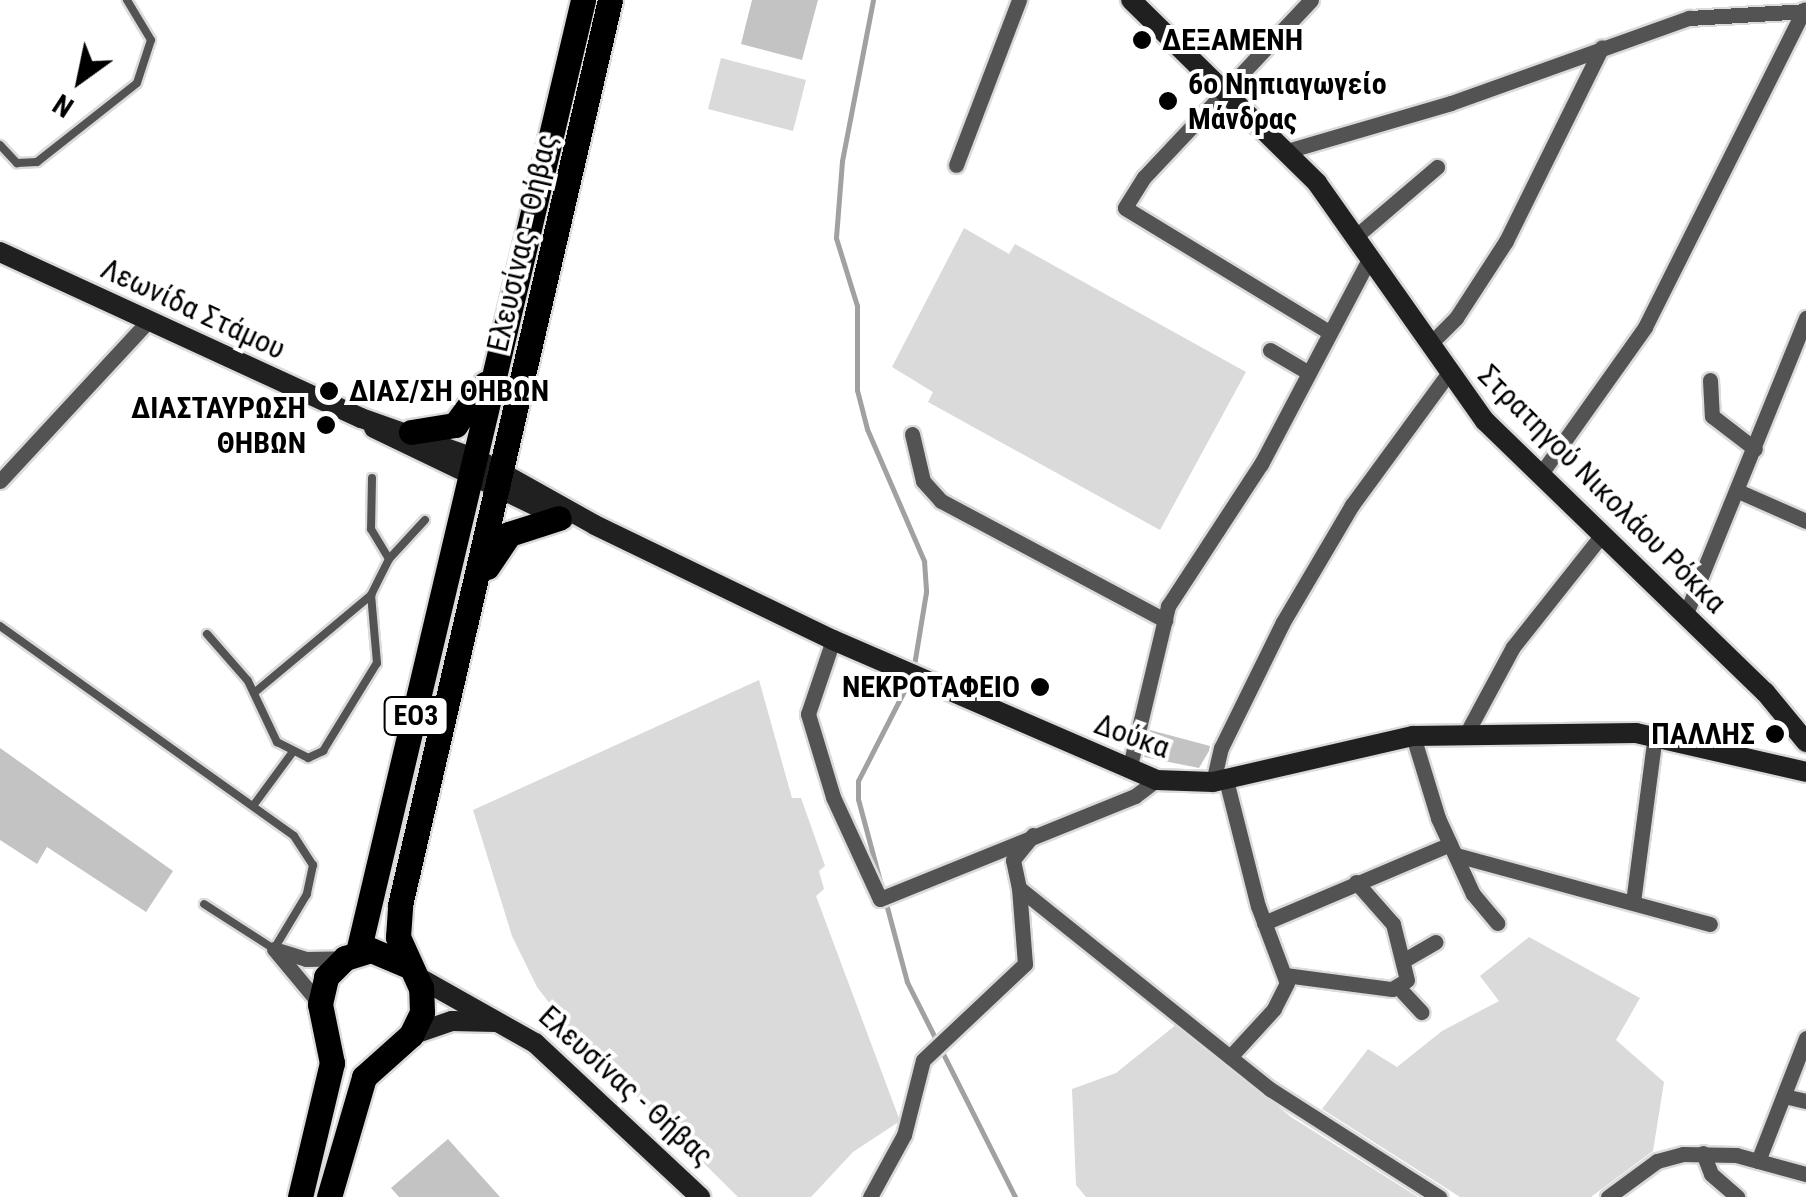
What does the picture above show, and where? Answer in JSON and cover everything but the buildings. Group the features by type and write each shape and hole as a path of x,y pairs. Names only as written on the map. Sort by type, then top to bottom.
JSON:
{"main road":[{"name":"Ελευσίνας - Θήβας","path":"320,1004 326,978 351,955 474,469 582,0"},
{"name":"Ελευσίνας - Θήβας","path":"410,1035 423,1000 397,922 610,0"},
{"name":"Στρατηγού Νικολάου Ρόκκα","path":"1131,0 1286,152 1355,237 1448,374 1600,536 1806,742"},
{"name":"Λεωνίδα Στάμου","path":"0,252 474,469"},
{"name":"ΕΟ3","path":"412,432 444,430 464,419 504,343"},
{"name":"Λεωνίδα Στάμου","path":"361,418 412,432 474,469"},
{"name":"Δούκα","path":"474,469 833,640 1156,780 1219,779 1413,736 1655,735 1806,772"},
{"name":"Δούκα","path":"500,482 559,518 595,526"},
{"name":"ΕΟ3","path":"472,604 501,542 517,529 559,518"},
{"path":"351,955 385,952 412,971"},
{"name":"Ελευσίνας - Θήβας","path":"412,971 441,995 508,1024 700,1197"},
{"path":"300,1197 330,1077 329,1030 320,1004"},
{"path":"330,1197 360,1085 387,1050 410,1035 452,1021 508,1024"},
{"path":"329,1030 354,1050 387,1050"}],"street":[{"path":"956,165 1019,0"},
{"path":"1312,0 1226,90 1125,208 1329,332"},
{"path":"1286,152 1450,103 1690,18 1805,10"},
{"path":"1540,474 1645,326 1805,10"},
{"path":"1430,346 1456,318 1506,241 1602,47"},
{"path":"1355,237 1437,168"},
{"path":"1129,770 1164,620 1309,373 1369,259"},
{"path":"1684,616 1756,449 1806,318"},
{"path":"0,481 148,321"},
{"path":"1270,350 1309,373"},
{"path":"1230,1057 1285,995 1285,975 1219,779 1221,748 1283,622 1352,505 1448,374"},
{"path":"1710,380 1712,416 1756,449"},
{"path":"912,434 924,482 941,501 1164,620"},
{"path":"1738,491 1806,522"},
{"path":"1464,736 1513,647 1600,536"},
{"path":"833,640 808,714 833,797 880,899 1134,796 1156,780"},
{"path":"1633,902 1655,735"},
{"path":"1413,736 1453,850 1497,923"},
{"path":"870,1197 904,1135 923,1060 1025,964 1014,860 1033,835"},
{"path":"1264,922 1356,882 1453,850 1710,924"},
{"path":"1356,882 1393,924 1409,972 1399,988"},
{"path":"1019,888 1230,1057 1439,1197"},
{"path":"1406,959 1435,942"},
{"path":"274,948 306,959 351,955"},
{"path":"274,948 320,1004"},
{"path":"1285,975 1399,988 1421,1012"},
{"path":"1758,1161 1806,1038"},
{"path":"1784,1096 1806,1101"},
{"path":"1703,1153 1711,1174 1737,1197"},
{"path":"1608,1197 1657,1161 1703,1153 1758,1161 1806,1174"}],"lane":[{"path":"0,144 17,163 37,162 137,84 151,40 127,0"},
{"path":"372,478 372,529 389,558"},
{"path":"254,694 371,595 389,558 425,520"},
{"path":"207,634 254,694 266,728 292,753 308,758 322,750 377,663 371,595"},
{"path":"0,626 294,836 312,865 307,894 274,948 204,904"},
{"path":"253,806 292,753"}],"shaded area":[{"path":"721,58 806,80 793,131 708,109"},
{"path":"964,228 1009,254 1015,244 1246,372 1160,530 928,402 933,392 892,367"},
{"path":"759,680 792,798 801,798 825,866 819,871 824,889 816,896 900,1121 853,1152 811,1197 738,1197 574,1035 537,987 512,936 473,810"},
{"path":"1529,937 1640,998 1616,1040 1664,1082 1653,1151 1591,1197 1460,1197 1322,1109 1368,1049 1397,1067 1442,1031 1499,1001 1480,976"},
{"path":"1177,1024 1291,1117 1418,1197 1086,1197 1076,1185 1072,1089 1116,1073"}],"waterway":[{"path":"873,0 842,161 836,238 857,306 857,390 867,429 924,561 926,592 914,665"},
{"path":"905,689 858,781 858,799 907,982 1015,1197"}],"place":[{"name":"ΔΕΞΑΜΕΝΗ","path":"1142,40"},
{"name":"6ο Νηπιαγωγείο Μάνδρας","path":"1168,101"},
{"name":"ΔΙΑΣ/ΣΗ ΘΗΒΩΝ","path":"329,391"},
{"name":"ΔΙΑΣΤΑΥΡΩΣΗ ΘΗΒΩΝ","path":"326,425"},
{"name":"ΝΕΚΡΟΤΑΦΕΙΟ","path":"1040,687"},
{"name":"ΠΑΛΛΗΣ","path":"1775,734"}]}
